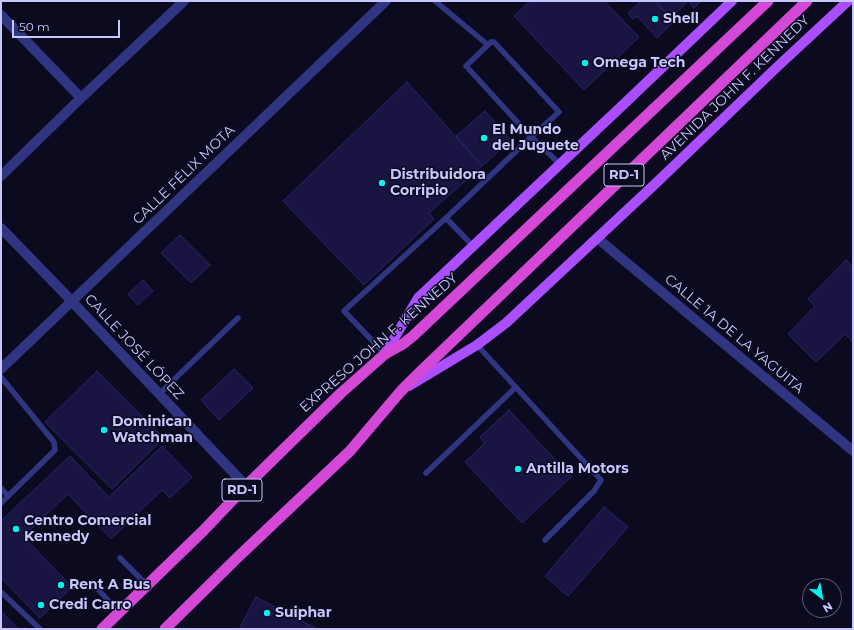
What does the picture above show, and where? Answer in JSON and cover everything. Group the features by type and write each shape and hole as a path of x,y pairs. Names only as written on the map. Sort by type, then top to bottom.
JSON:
{"highway":[{"name":"EXPRESO JOHN F. KENNEDY","path":"102,629 203,531 246,486 341,393 385,354 403,344 420,329 768,1"},
{"name":"RD-1","path":"165,629 238,557 350,451 401,391 442,350 807,1"}],"main road":[{"name":"RD-1","path":"385,354 418,298 732,1"},
{"name":"AVENIDA JOHN F. KENNEDY","path":"401,391 477,344 506,323 848,1"}],"street":[{"path":"1,176 184,1"},
{"name":"CALLE FÉLIX MOTA","path":"1,369 386,1"},
{"path":"1,15 81,98"},
{"name":"CALLE JOSÉ LÓPEZ","path":"1,228 72,301 246,486"},
{"name":"CALLE 1A DE LA YAGUITA","path":"597,238 853,451"}],"lane":[{"path":"436,1 488,45"},
{"path":"385,354 344,311 446,218 531,137 559,112 494,42 491,42 466,66 531,137 560,164"},
{"path":"446,218 473,246"},
{"path":"159,394 238,318"},
{"path":"477,344 601,480 594,491 545,540"},
{"path":"1,377 54,442 55,450 1,503"},
{"path":"426,473 516,387"},
{"path":"1,488 8,496"},
{"path":"120,558 147,585"},
{"path":"92,583 119,612"},
{"path":"1,592 40,629"}],"building":[{"name":"Omega Tech","path":"530,1 604,1 639,37 584,90 514,16"},
{"name":"Shell","path":"641,1 655,1 674,21 657,38 637,16 633,19 628,13"},
{"name":"Shell","path":"655,1 688,1 671,18"},
{"path":"688,1 701,1 694,8"},
{"name":"Distribuidora Corripio","path":"407,82 482,166 429,213 434,219 364,285 283,201"},
{"name":"El Mundo del Juguete","path":"485,111 511,140 482,166 456,136"},
{"path":"180,235 210,265 191,283 161,253"},
{"path":"846,260 853,267 853,342 845,334 816,362 788,334 815,306 808,299"},
{"path":"143,280 153,291 138,305 128,294"},
{"path":"234,369 253,388 219,420 201,400"},
{"name":"Dominican Watchman","path":"97,371 164,438 112,489 45,422"},
{"name":"Antilla Motors","path":"509,410 571,477 522,523 465,462 485,443 480,437"},
{"name":"Centro Comercial Kennedy","path":"162,446 192,477 170,498 162,490 111,539 68,494 23,536 72,587 40,618 1,578 1,521 70,456 109,497"},
{"path":"604,507 628,527 568,596 545,576"},
{"name":"Suiphar","path":"256,597 317,629 239,629"},
{"path":"1,611 18,629 1,629"}],"place":[{"name":"Shell","path":"655,19"},
{"name":"Omega Tech","path":"585,63"},
{"name":"El Mundo del Juguete","path":"484,138"},
{"name":"Distribuidora Corripio","path":"382,183"},
{"name":"Dominican Watchman","path":"104,430"},
{"name":"Antilla Motors","path":"518,469"},
{"name":"Centro Comercial Kennedy","path":"16,529"},
{"name":"Rent A Bus","path":"61,585"},
{"name":"Credi Carro","path":"41,605"},
{"name":"Suiphar","path":"267,613"}]}
